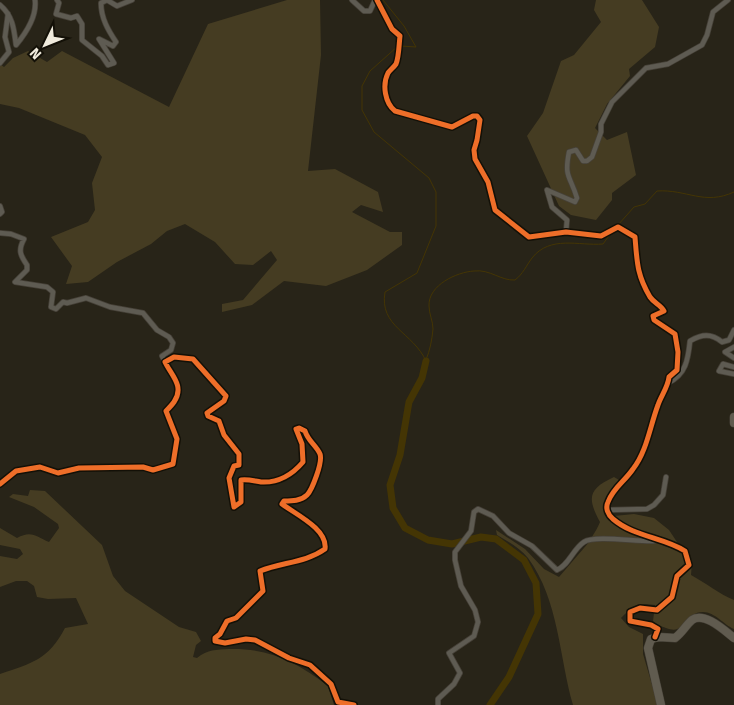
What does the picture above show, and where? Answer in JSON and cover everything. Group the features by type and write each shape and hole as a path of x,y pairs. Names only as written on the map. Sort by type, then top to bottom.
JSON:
{"main road":[{"path":"734,417 734,423"},
{"path":"661,705 648,648 651,639 655,637 676,638 691,620 701,618 719,626 734,638"}],"street":[{"path":"0,5 8,12 13,21 16,45 26,34 34,13 35,0"},
{"path":"57,0 59,3 56,14 71,18 77,16 82,24 82,40 102,56 108,65 114,63 99,39 113,46 116,42 107,28 101,12 101,3 107,0 117,6 132,0"},
{"path":"352,0 364,11 370,11 376,0"},
{"path":"376,0 392,29 400,36 396,64 388,72 385,82 386,96 391,108 452,127 477,116 480,120 474,159 488,182 496,210 529,236 566,232 601,236 618,227 635,237 638,273 652,300 664,311 653,316 654,320 674,334 678,352 677,370 669,377 658,404 643,452 634,469 614,489 607,504 607,510 610,518 621,525 656,541"},
{"path":"566,232 568,220 552,207 547,190 575,202 577,198 566,171 570,152 576,150 583,161 588,161 592,157 602,124 612,102 646,68 668,64 702,45 707,35 713,12 728,0"},
{"path":"0,63 9,52 6,37 8,12"},
{"path":"0,206 2,212 0,214"},
{"path":"0,233 12,234 24,239 19,248 20,255 28,265 27,270 15,282 46,287 53,292 51,307 56,309 63,302 67,303 86,298 110,307 143,314 157,330 169,337 173,342 171,350 162,356 173,372 178,387 174,402 166,411 177,439 173,464 153,470 143,467 79,468 58,473 40,467 16,471 0,484"},
{"path":"668,383 679,378 684,370 690,341 701,334 716,337 722,342 729,340 734,330"},
{"path":"734,347 726,352 734,358"},
{"path":"165,362 168,358 193,359 226,396 224,401 207,413 208,416 219,421 224,435 240,454 239,465 234,466 229,478 232,505 234,507 241,502 241,480 271,482 285,478 295,472 303,462 302,444 296,429 299,428 305,431 307,440 320,454 320,467 306,496 296,501 284,501 282,504 311,525 323,538 325,549 310,559 282,564 260,572 263,591 236,618 227,621 220,634 215,638 215,641 225,643 246,639 255,640 289,658 310,665 332,684 338,702 354,705"},
{"path":"734,367 723,364 720,371 734,374"},
{"path":"607,510 647,509 654,506 663,495 666,477"},
{"path":"438,705 438,699 454,684 460,673 449,653 474,636 478,622 475,610 459,581 455,552 471,531 474,512 478,509 493,516 509,533 532,546 557,570 562,568 579,546 591,538 672,543 685,551 689,566 677,576 672,597 657,610 640,608 630,612 630,621 651,625 658,629 655,637"}],"shaded area":[{"path":"287,0 320,0 321,55 308,171 335,169 378,192 383,212 361,205 352,212 390,232 402,232 402,245 367,270 326,286 284,281 252,305 222,312 222,304 243,300 277,260 271,251 253,265 235,264 215,242 185,224 167,231 151,244 117,262 88,282 66,284 72,266 51,237 88,222 95,210 92,183 102,157 85,135 19,108 0,104 0,64 4,67 13,58 28,51 47,62 62,51 169,107 208,24"},
{"path":"596,0 642,0 659,27 655,47 629,69 630,76 607,104 595,128 607,140 627,132 636,175 612,193 612,200 596,220 571,215 559,206 527,136 543,113 561,61 574,55 601,22 594,10"},
{"path":"614,477 619,480 609,494 606,504 607,515 610,521 613,522 614,516 634,514 654,518 669,530 679,545 688,549 692,562 691,575 734,600 734,629 712,614 703,612 692,616 678,629 666,628 653,621 655,605 649,604 636,606 621,618 629,627 643,634 643,654 658,705 573,705 557,629 546,592 538,574 525,554 497,535 496,530 525,549 544,569 559,577 590,541 600,522 593,507 592,495 605,481"},
{"path":"30,490 45,491 102,545 113,576 125,591 179,627 196,632 201,641 196,645 193,657 197,658 212,650 243,649 282,658 294,663 328,686 334,705 0,705 0,674 38,659 59,639 65,628 88,624 76,598 48,599 37,597 34,586 27,581 16,581 0,587 0,556 17,559 23,554 20,549 0,545 0,528 17,538 30,534 49,542 59,528 58,524 34,507 9,497 13,494 28,496"}],"waterway":[{"path":"383,0 404,26 416,47 401,46"},
{"path":"398,46 370,71 362,86 362,110 374,132 429,178 436,192 436,226 417,273 385,292 387,313 392,322 420,351 426,361"},
{"path":"618,225 634,207 645,204 657,191 677,192 704,197 723,196 734,192"},
{"path":"426,360 431,345 433,329 429,309 430,299 433,292 445,281 460,274 480,271 505,279 515,280 532,258 547,246 565,243 603,244 611,233"},
{"path":"426,361 422,378 409,402 400,455 390,485 393,508 405,528 428,540 452,544 481,537 496,539 524,560 536,583 538,614 509,677 490,705"}],"cycle path":[{"path":"377,0 392,29 400,36 397,61 388,73 385,83 389,103 395,111 452,127 473,116 477,116 480,120 474,150 475,159 488,182 495,210 529,237 566,232 601,236 618,227 635,237 637,261 642,282 653,301 664,311 653,316 654,320 675,334 678,352 677,370 669,377 638,462 613,493 607,507 610,516 621,525 685,551 689,565 677,576 672,597 657,610 640,608 630,612 630,621 651,625 658,629 655,637"},
{"path":"0,484 16,471 40,467 58,473 79,468 143,467 153,470 173,464 177,439 166,411 177,396 178,386 165,362 174,357 193,359 226,396 224,401 207,413 208,416 219,421 224,435 239,454 239,465 234,466 229,478 234,507 241,502 241,480 261,482 279,480 294,471 303,462 302,444 296,429 299,428 305,431 321,458 312,488 307,495 299,500 284,501 282,504 316,529 325,542 325,549 310,557 260,571 263,591 236,618 227,621 220,634 215,638 215,641 225,643 246,639 255,640 289,658 310,665 331,684 338,702 354,705"}]}
